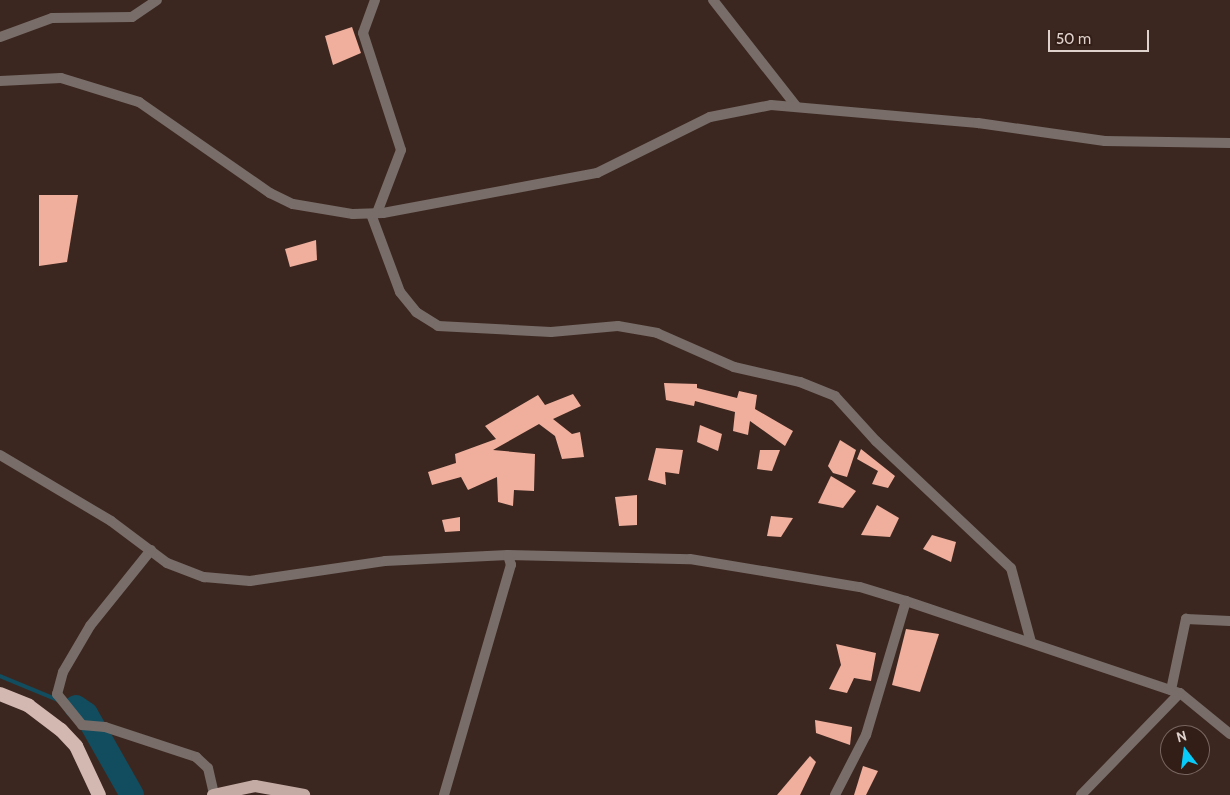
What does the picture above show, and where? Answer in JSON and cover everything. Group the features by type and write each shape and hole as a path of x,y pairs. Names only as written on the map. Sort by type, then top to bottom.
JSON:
{"highway":[{"path":"0,694 29,706 61,730 76,746 99,795"}],"main road":[{"path":"214,795 255,786 304,795"}],"street":[{"path":"0,37 52,18 132,17 157,0"},
{"path":"375,0 363,33 401,150 374,214 400,292 416,312 438,326 551,332 618,326 657,333 734,367 800,382 835,396 876,441 1011,568 1031,642"},
{"path":"713,0 796,106"},
{"path":"0,81 61,78 92,84 139,102 246,180 293,204 374,214 597,172 710,117 742,108 796,106 978,123 1105,141 1230,143"},
{"path":"0,455 151,550 167,563 222,581 385,562 508,554 690,559 860,587 906,601 1176,692 1230,734"},
{"path":"151,550 90,626 63,672 57,694 65,708 82,725 105,727 196,757 208,768 214,795"},
{"path":"444,795 511,565 508,554"},
{"path":"835,795 866,735 906,601"},
{"path":"1081,795 1176,692 1186,619 1230,622"}],"building":[{"path":"352,27 361,53 333,65 325,36"},
{"path":"39,195 78,195 67,262 39,266"},
{"path":"316,240 317,260 290,267 285,249"},
{"path":"664,383 697,384 697,388 737,398 739,391 757,395 755,409 793,431 785,446 750,421 748,435 733,431 735,412 695,401 694,406 666,400"},
{"path":"573,394 581,406 553,419 572,434 580,432 584,457 562,459 555,436 539,424 493,450 535,454 534,491 514,490 513,506 498,502 497,477 468,490 461,477 432,485 428,472 456,463 455,454 496,439 485,426 538,395 545,405"},
{"path":"700,425 722,434 718,451 697,442"},
{"path":"840,440 856,450 847,477 833,473 828,466"},
{"path":"656,448 683,450 679,474 665,472 666,485 648,480"},
{"path":"861,449 895,476 888,488 872,484 878,471 857,459"},
{"path":"760,450 780,450 772,471 757,469"},
{"path":"831,476 856,491 843,508 818,503"},
{"path":"637,495 637,525 619,526 615,497"},
{"path":"877,505 899,518 890,537 861,535"},
{"path":"771,516 793,518 781,537 767,536"},
{"path":"460,517 460,531 445,532 442,520"},
{"path":"932,535 956,542 951,562 923,549"},
{"path":"906,629 939,634 920,692 892,685"},
{"path":"836,644 876,653 871,681 854,678 847,693 829,689 841,665"},
{"path":"815,720 852,727 850,745 816,733"},
{"path":"810,756 816,762 800,795 777,795"},
{"path":"863,766 878,771 866,795 854,795"}],"waterway":[{"path":"0,676 58,700"},
{"path":"76,707 86,714 132,795"}]}
